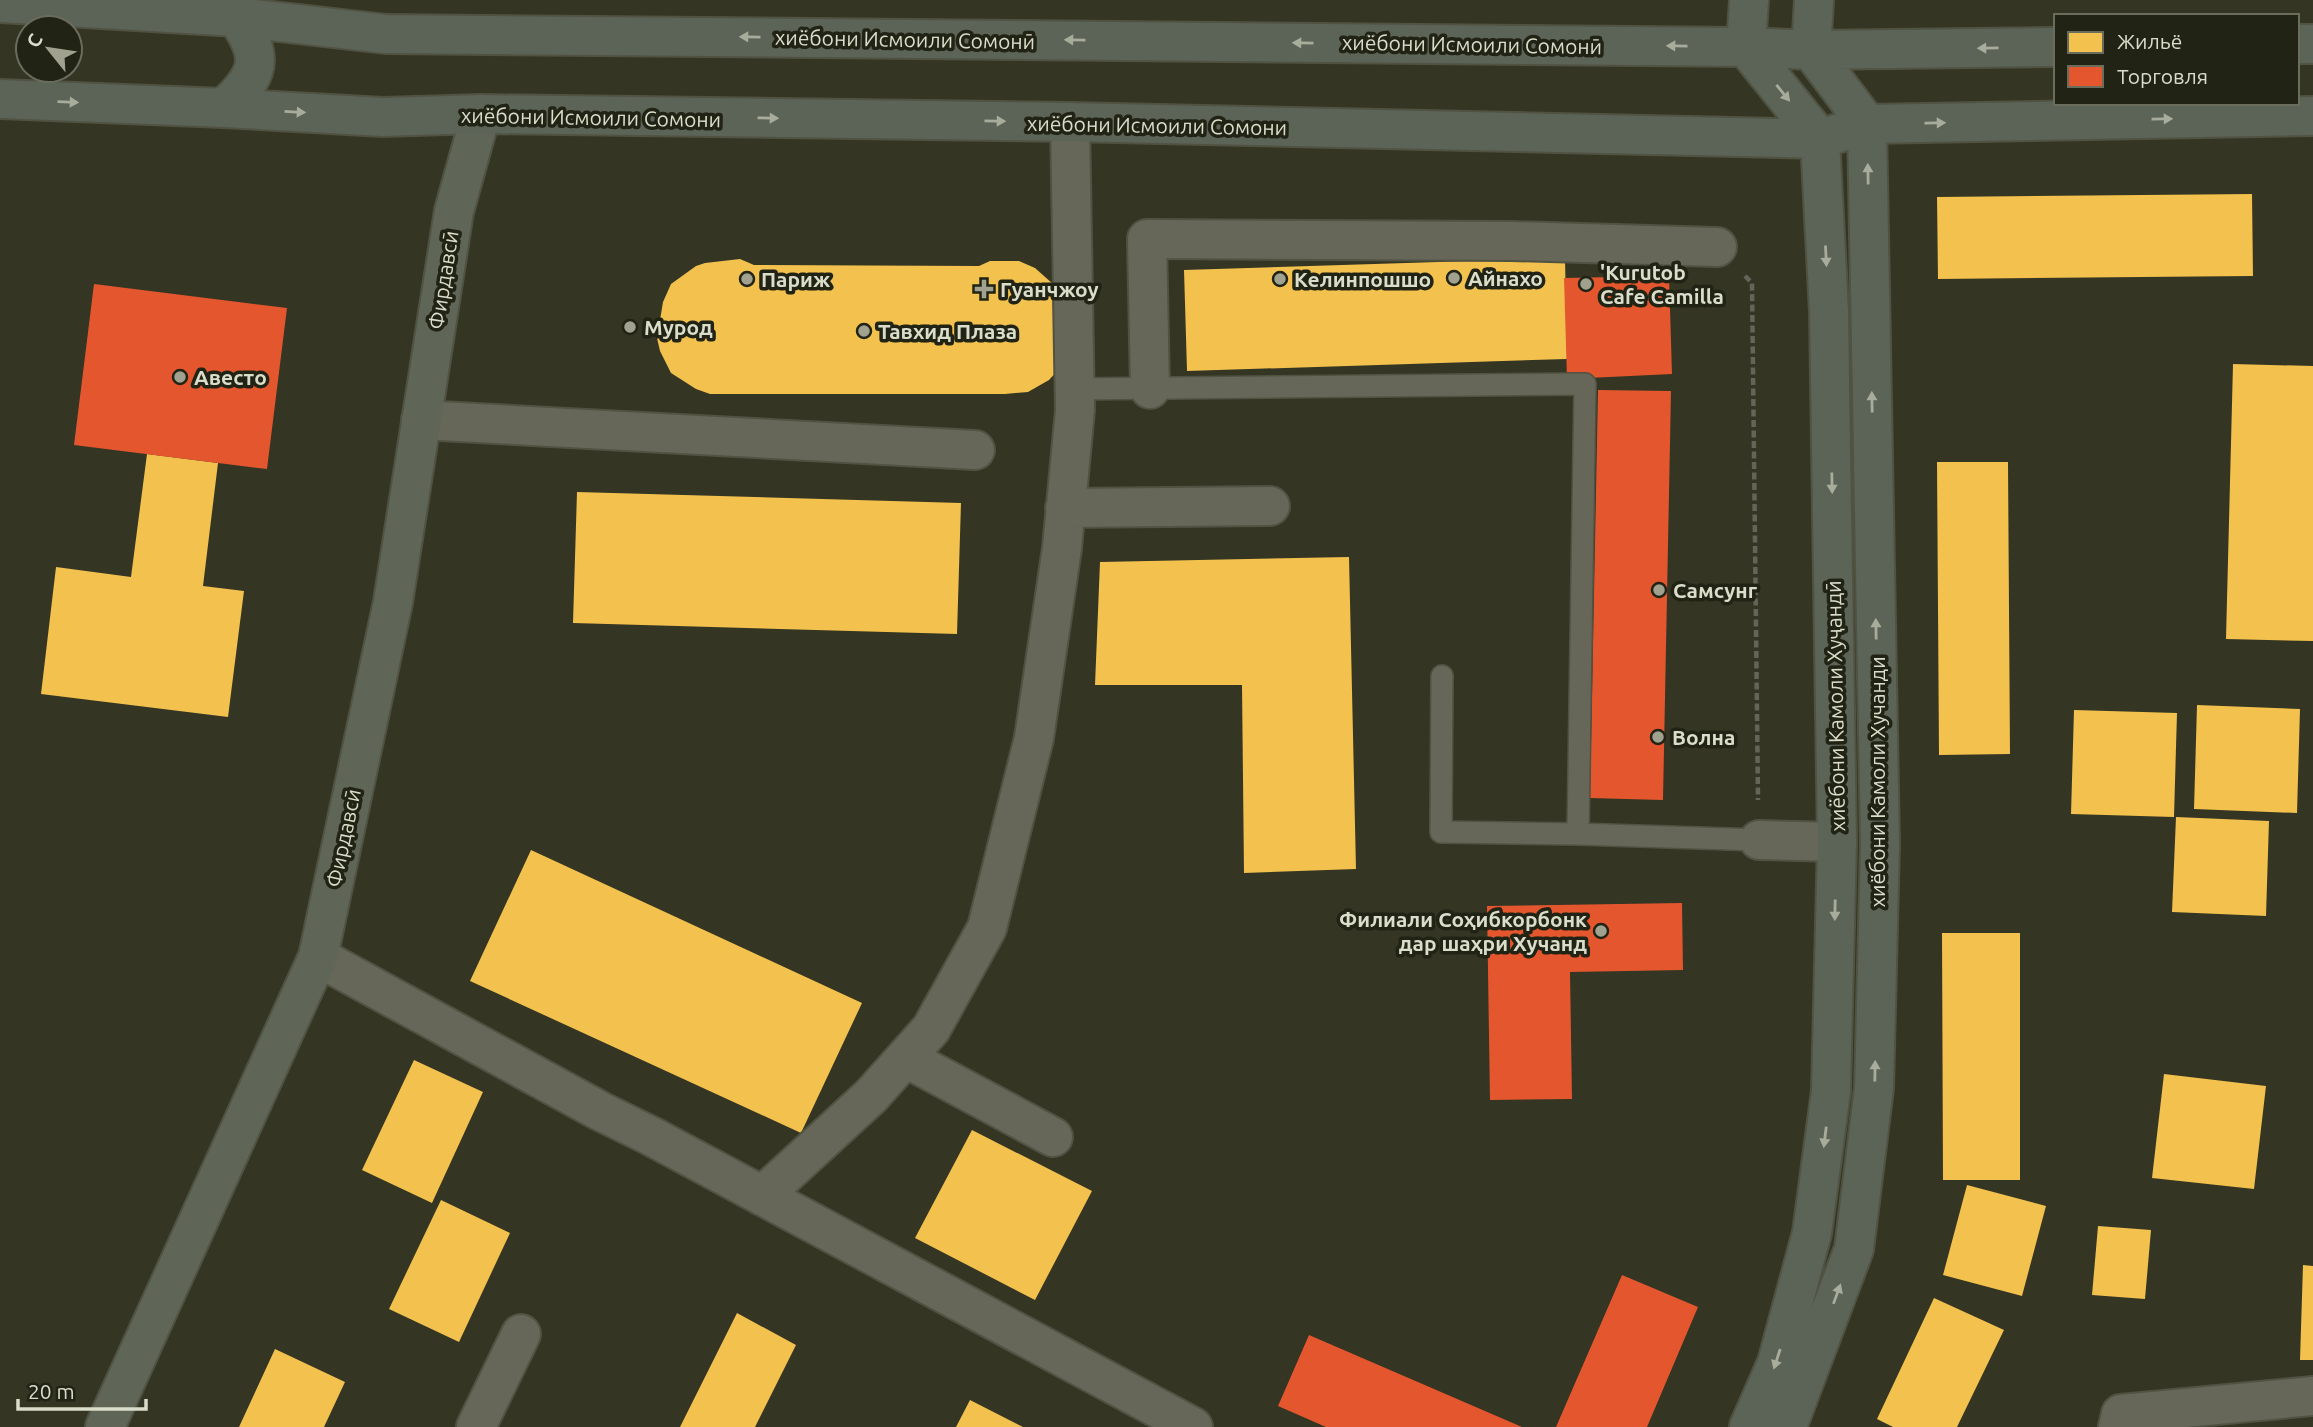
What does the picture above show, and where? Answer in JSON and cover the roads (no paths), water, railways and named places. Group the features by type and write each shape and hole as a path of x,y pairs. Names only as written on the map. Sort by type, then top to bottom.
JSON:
{"main road":[{"path":"1749,0 1746,47 1820,139"},
{"path":"1814,0 1811,50 1867,124"},
{"name":"хиёбони Исмоили Сомонӣ","path":"0,3 236,17 386,34 1746,47 1811,50"},
{"path":"224,108 246,88 255,62 253,47 236,17"},
{"path":"1811,50 2054,47"},
{"name":"хиёбони Исмоили Сомони","path":"0,99 383,117 481,114 1070,122 1820,139 1867,124 2313,116"},
{"name":"хиёбони Камоли Хучанди","path":"1787,1427 1854,1249 1874,1088 1880,844 1867,124"},
{"name":"хиёбони Камоли Хуҷандӣ","path":"1749,1427 1777,1363 1812,1233 1831,1091 1837,842 1829,312 1820,139"}],"street":[{"name":"Фирдавсӣ","path":"105,1427 318,957 393,602 454,211 481,114"},
{"path":"762,1196 871,1096 931,1030 987,928 1034,738 1062,548 1075,410 1070,122"},
{"path":"1150,389 1147,239 1512,241 1717,247"},
{"path":"421,420 975,450"},
{"path":"1065,508 1270,506"},
{"path":"1759,840 1837,842"},
{"path":"318,957 600,1111 1193,1427"},
{"path":"906,1058 1053,1137"},
{"path":"476,1427 521,1334"},
{"path":"2118,1427 2121,1414 2313,1396"}],"lane":[{"path":"1073,389 1585,384 1578,834"},
{"path":"1442,676 1441,832 1759,840"}],"place":[{"name":"Айнахо","path":"1454,278"},
{"name":"Париж","path":"747,279"},
{"name":"Келинпошшо","path":"1280,279"},
{"name":"'Kurutob Cafe Camilla","path":"1586,284"},
{"name":"Гуанчжоу","path":"984,289"},
{"name":"Мурод","path":"630,327"},
{"name":"Тавхид Плаза","path":"864,331"},
{"name":"Авесто","path":"180,377"},
{"name":"Самсунг","path":"1659,590"},
{"name":"Волна","path":"1658,737"},
{"name":"Филиали Соҳибкорбонк дар шаҳри Хучанд","path":"1601,931"}]}
